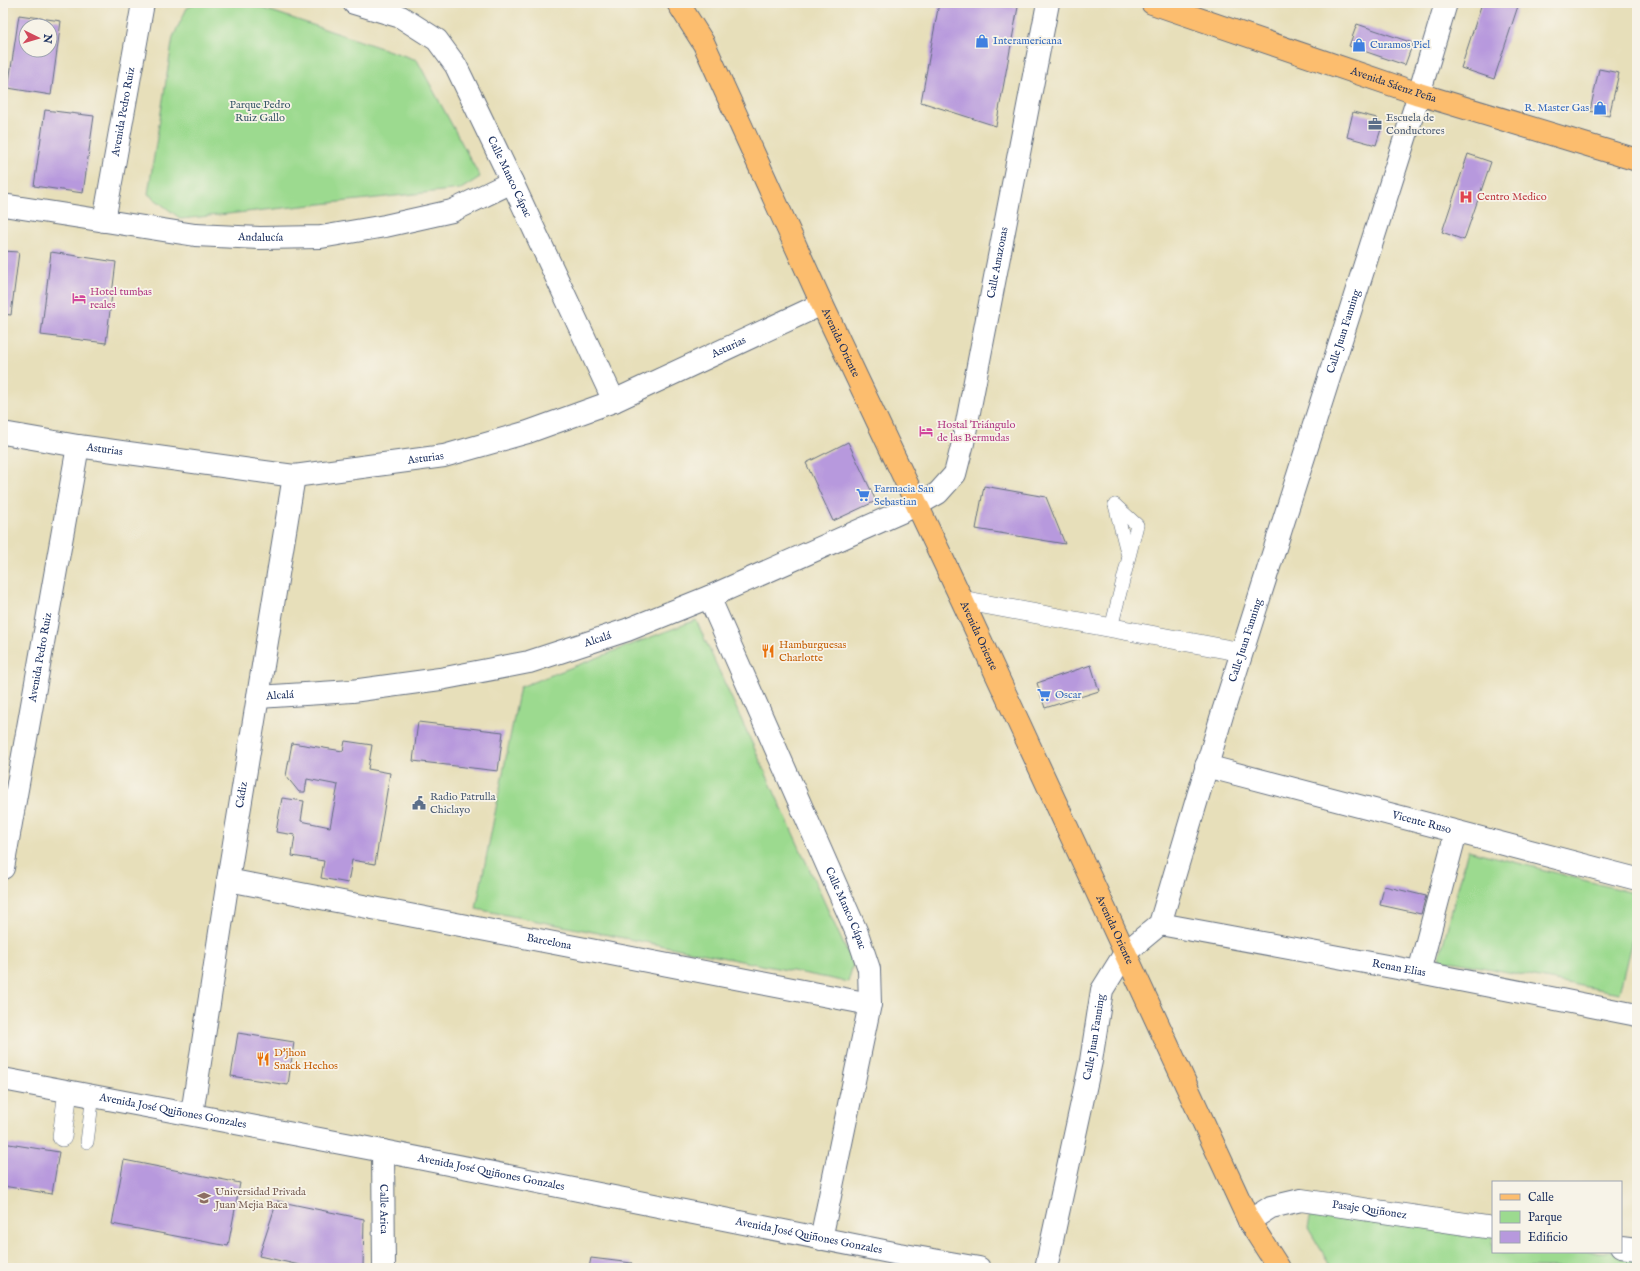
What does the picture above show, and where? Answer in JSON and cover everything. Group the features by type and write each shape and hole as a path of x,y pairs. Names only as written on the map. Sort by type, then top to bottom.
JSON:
{"main road":[{"name":"Avenida Oriente","path":"678,3 704,44 822,304 962,600 1250,1220 1279,1268"},
{"name":"Avenida Sáenz Peña","path":"1152,3 1419,94 1637,160"}],"street":[{"name":"Avenida Pedro Ruiz","path":"104,221 143,3"},
{"name":"Calle Manco Cápac","path":"354,3 401,17 437,40 456,66 614,401"},
{"name":"Calle Amazonas","path":"917,505 938,493 955,474 963,443 1048,3"},
{"name":"Calle Juan Fanning","path":"1046,1268 1091,1062 1102,990 1125,953 1160,924 1206,766 1419,94 1446,3"},
{"name":"Andalucía","path":"3,205 195,235 260,238 322,237 385,226 452,211 512,182"},
{"name":"Asturias","path":"3,433 78,446 294,476 444,456 528,432 614,401 822,304"},
{"name":"Avenida Pedro Ruiz","path":"3,868 6,836 78,446"},
{"name":"Cádiz","path":"192,1114 228,880 294,476"},
{"name":"Alcalá","path":"258,697 360,690 440,679 529,662 627,630 709,597 917,505"},
{"name":"Calle Manco Cápac","path":"709,597 857,933 868,970 870,1004 821,1239"},
{"path":"962,600 1242,652"},
{"name":"Vicente Ruso","path":"1206,766 1637,879"},
{"path":"1419,972 1456,832"},
{"name":"Barcelona","path":"228,880 870,1004"},
{"name":"Renan Elias","path":"1160,924 1419,972 1637,1016"},
{"name":"Avenida José Quiñones Gonzales","path":"3,1078 383,1151 821,1239 898,1261 979,1268"},
{"path":"62,1137 68,1091"},
{"name":"Calle Arica","path":"383,1151 384,1268"},
{"name":"Pasaje Quiñonez","path":"1250,1220 1271,1207 1301,1200 1492,1228"},
{"path":"1622,1247 1637,1250"}],"lane":[{"path":"1111,628 1129,557"},
{"path":"87,1142 93,1095"}],"green space":[{"name":"Parque Pedro Ruiz Gallo","path":"197,3 247,3 417,60 480,177 461,189 181,219 148,194 173,37 187,8"},
{"path":"696,620 853,965 848,982 476,909 520,687"},
{"path":"1468,850 1637,894 1637,919 1619,993 1439,959"},
{"path":"1321,1209 1492,1234 1492,1253 1622,1253 1637,1255 1637,1268 1332,1268 1308,1228 1311,1214"}],"building":[{"name":"Interamericana","path":"939,3 1002,3 1018,7 996,126 921,102"},
{"path":"1482,3 1519,3 1494,79 1461,68"},
{"path":"19,15 40,18 19,18"},
{"path":"58,21 61,21 58,43"},
{"path":"18,22 18,58 56,58 51,95 8,88"},
{"path":"1357,24 1413,43 1405,65 1349,46"},
{"path":"1599,69 1619,73 1609,116 1590,111"},
{"path":"45,110 94,116 83,193 34,186"},
{"path":"1353,112 1377,118 1382,126 1376,145 1347,137"},
{"name":"Centro Medico","path":"1468,154 1491,162 1464,240 1442,232"},
{"path":"3,251 19,252 11,315 3,314"},
{"name":"Hotel tumbas reales","path":"51,252 116,262 106,343 41,335"},
{"path":"848,442 876,501 833,521 806,463"},
{"path":"984,486 1046,497 1065,544 976,529"},
{"path":"1091,665 1099,691 1045,708 1037,683"},
{"path":"418,722 503,732 498,771 413,761"},
{"path":"345,741 372,745 368,769 390,773 375,864 352,860 348,883 321,878 324,861 292,856 295,835 276,832 282,798 304,801 301,821 330,827 338,785 307,779 305,792 299,792 286,776 292,743 343,751"},
{"path":"1384,886 1426,896 1421,914 1380,905"},
{"name":"D'jhon Snack Hechos","path":"238,1033 294,1042 288,1085 231,1076"},
{"path":"3,1143 59,1152 52,1194 3,1186"},
{"path":"124,1160 240,1183 228,1246 112,1224"},
{"path":"277,1201 364,1219 363,1268 313,1268 259,1256"},
{"path":"591,1258 632,1263 631,1268 589,1268"}],"place":[{"name":"Interamericana","path":"982,41"},
{"name":"Curamos Piel","path":"1359,45"},
{"name":"R. Master Gas","path":"1600,108"},
{"name":"Escuela de Conductores","path":"1375,124"},
{"name":"Centro Medico","path":"1466,197"},
{"name":"Hotel tumbas reales","path":"79,298"},
{"name":"Hostal Triángulo de las Bermudas","path":"926,431"},
{"name":"Farmacia San Sebastian","path":"863,495"},
{"name":"Hamburguesas Charlotte","path":"768,651"},
{"name":"Oscar","path":"1044,695"},
{"name":"Radio Patrulla Chiclayo","path":"419,803"},
{"name":"D'jhon Snack Hechos","path":"263,1059"},
{"name":"Universidad Privada Juan Mejia Baca","path":"204,1198"}]}
